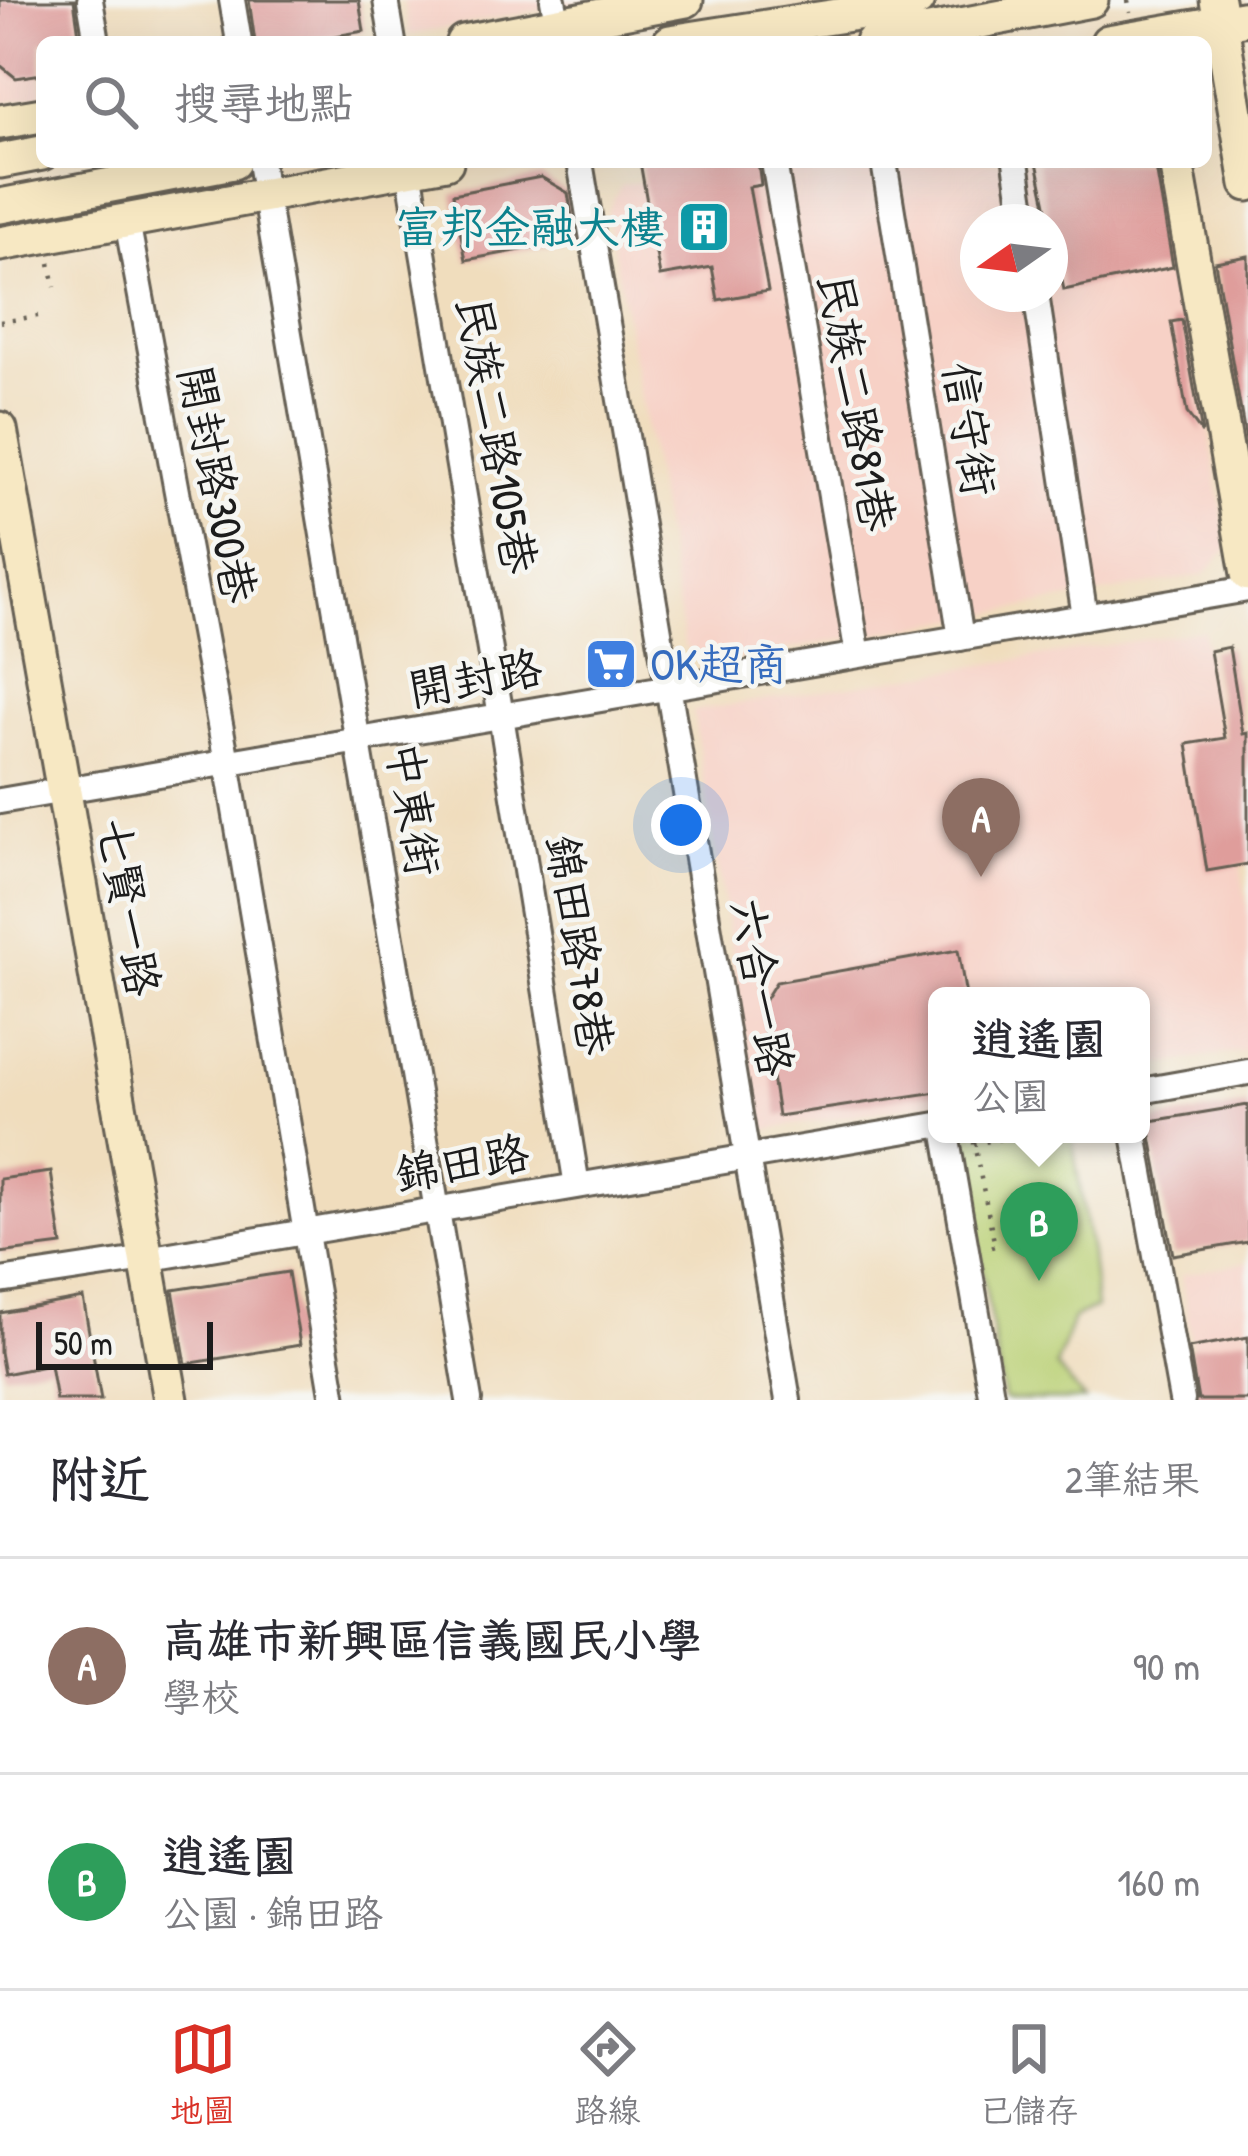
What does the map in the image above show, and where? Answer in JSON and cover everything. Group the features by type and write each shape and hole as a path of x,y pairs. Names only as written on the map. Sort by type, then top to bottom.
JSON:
{"street":[{"path":"90,0 96,36"},
{"path":"232,0 238,36"},
{"path":"386,0 393,36"},
{"path":"492,36 686,0"},
{"path":"861,24 917,0"},
{"path":"734,36 1091,0"},
{"path":"1148,0 1155,36"},
{"path":"1161,36 1228,14 1248,184"},
{"path":"0,122 36,116"},
{"path":"0,161 36,154"},
{"path":"0,206 201,168"},
{"path":"0,244 127,220 263,178 414,168"},
{"name":"六合一路","path":"581,168 788,1400"},
{"name":"民族二路81巷","path":"775,168 858,656"},
{"name":"信守街","path":"885,168 962,638"},
{"path":"1017,168 1022,204"},
{"path":"1178,168 1248,574"},
{"name":"民族二路105巷","path":"409,169 501,716"},
{"name":"中東街","path":"263,178 469,1400"},
{"name":"開封路300巷","path":"127,220 227,762 334,1400"},
{"path":"1039,312 1085,617"},
{"name":"七賢一路","path":"0,429 171,1400"},
{"name":"開封路","path":"0,801 1248,590"},
{"name":"錦田路78巷","path":"501,716 577,1186"},
{"path":"1150,1088 1248,1072"},
{"name":"錦田路","path":"0,1282 928,1127"},
{"path":"948,1143 992,1400"},
{"path":"1136,1143 1182,1400"}],"path":[{"path":"0,322 38,316"},
{"path":"979,1143 974,1144 994,1246 984,1249"}],"shaded area":[{"path":"0,0 107,0 112,36 36,36 36,97 0,104"},
{"path":"403,0 592,0 410,35"},
{"path":"728,168 1166,168 1228,548 1204,575 724,661 685,648 607,212 621,185"},
{"path":"1203,630 1248,912 1248,1050 1150,1066 1150,987 928,987 928,1103 760,1131 693,711"},
{"path":"1248,1262 1248,1400 1201,1400 1181,1275"}],"green space":[{"path":"965,1143 1072,1143 1096,1308 1073,1318 1056,1367 1085,1400 1004,1400"}],"building":[{"path":"0,0 74,0 79,36 36,36 36,75 16,78 0,65"},
{"path":"249,0 359,0 364,31 335,36 254,36"},
{"name":"富邦金融大樓","path":"641,168 759,168 761,185 749,187 768,291 718,300 712,267 660,276"},
{"path":"1038,168 1156,168 1173,267 1068,289 1068,204 1046,204"},
{"path":"541,177 568,193 576,240 466,260 453,194"},
{"path":"1248,256 1248,452 1215,262"},
{"path":"1182,320 1202,433 1187,413 1171,322"},
{"path":"1229,647 1243,734 1248,733 1248,864 1207,871 1187,744 1225,738 1210,651"},
{"path":"958,950 964,987 928,987 928,1093 778,1116 761,1006 776,982"},
{"path":"1248,1105 1248,1242 1173,1255 1150,1121"},
{"path":"51,1172 62,1245 0,1253 0,1179"},
{"path":"288,1272 300,1345 186,1364 173,1290"},
{"path":"83,1298 101,1400 56,1400 50,1365 4,1374 0,1313"},
{"path":"1248,1337 1248,1400 1198,1400 1189,1348"}],"place":[{"name":"富邦金融大樓","path":"704,227"},
{"name":"OK超商","path":"611,664"},
{"name":"高雄市新興區信義國民小學","path":"981,877"},
{"name":"逍遙園","path":"1039,1281"}]}
